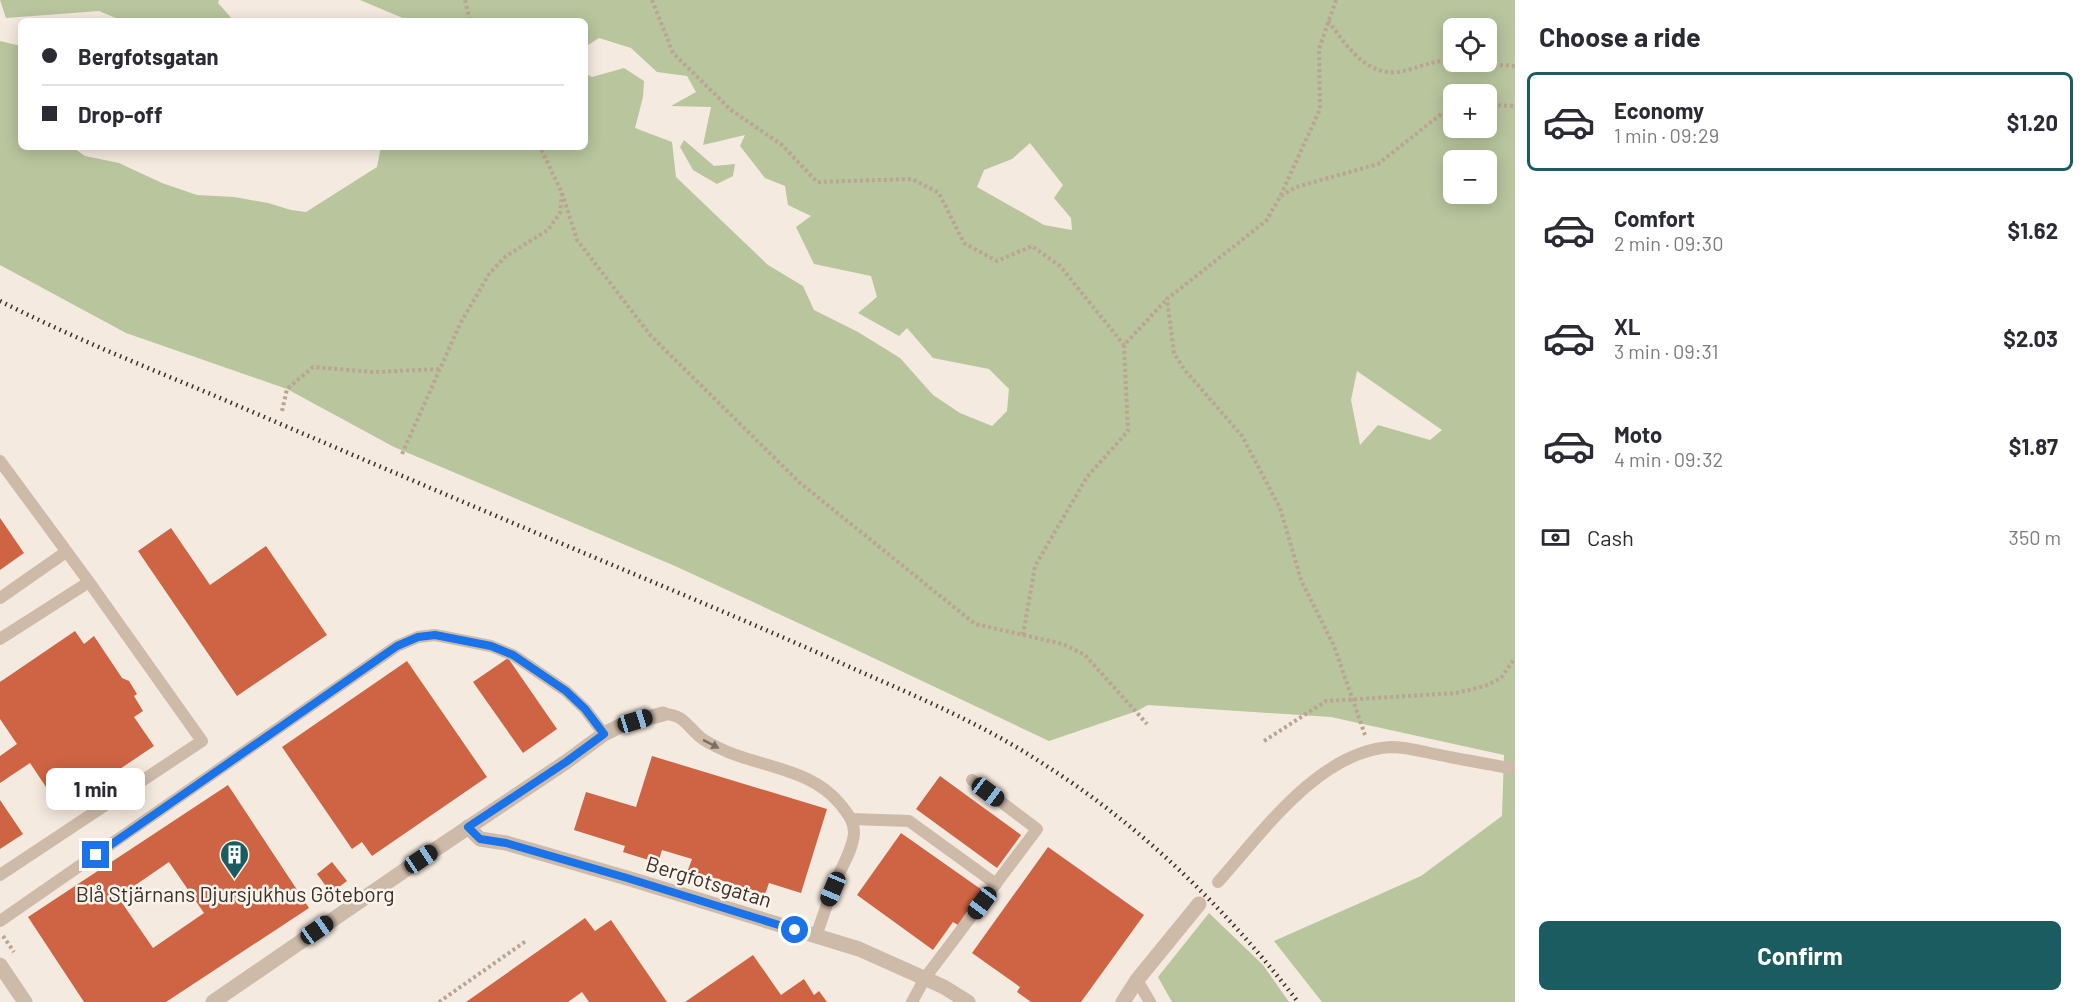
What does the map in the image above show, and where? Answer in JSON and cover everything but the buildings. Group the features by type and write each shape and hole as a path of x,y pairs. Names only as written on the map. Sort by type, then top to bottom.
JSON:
{"street":[{"path":"213,1002 604,734 622,725 663,714"},
{"name":"Bergfotsgatan","path":"468,827 480,839 506,843 627,878 859,949 944,987 968,1002"},
{"path":"1123,1002 1137,980 1199,904"},
{"path":"0,965 25,1002"}],"lane":[{"path":"0,461 201,741 0,875"},
{"path":"0,598 66,552"},
{"path":"0,639 89,582"},
{"path":"0,921 397,646 418,637 435,635 491,646 513,655 566,691 585,709 604,734"},
{"path":"663,714 672,714 681,718 701,739 728,752 799,774 821,786 833,795 852,819 854,833 850,849 816,936"},
{"path":"1218,882 1290,802 1313,782 1352,757 1370,750 1392,747 1415,749 1508,768 1515,767"},
{"path":"912,1002 925,978 1037,829 972,780"},
{"path":"852,819 909,821 996,884"},
{"path":"1137,980 1150,1002"}],"path":[{"path":"465,0 469,18"},
{"path":"652,0 673,53 731,110 782,145 817,182 912,179 939,194 964,243 997,261 1032,246 1060,266 1124,345 1128,431 1087,477 1035,566 1023,634"},
{"path":"1124,345 1167,299 1266,220 1280,197 1320,109 1319,49 1336,0"},
{"path":"1328,21 1359,60 1382,72 1405,71 1443,60"},
{"path":"1497,65 1515,66"},
{"path":"1497,105 1515,105"},
{"path":"1280,197 1296,187 1378,164 1443,113"},
{"path":"541,150 562,193 577,240 651,336 799,482 975,624 1063,644 1085,655 1147,724"},
{"path":"402,454 460,324 489,274 506,256 548,230 560,213 562,193"},
{"path":"1167,299 1174,353 1184,369 1242,436 1280,508 1301,580 1334,646 1370,750"},
{"path":"282,411 287,389 313,367 374,372 440,369"},
{"path":"1264,741 1326,701 1456,693 1485,686 1501,678 1515,658"},
{"path":"439,1002 526,940"}],"green space":[{"path":"0,0 219,0 218,3 231,18 116,18 99,11 6,18"},
{"path":"360,0 1515,0 1515,1002 1322,1002 1274,941 1421,876 1502,816 1504,755 1331,717 1148,705 1137,711 1049,741 675,566 394,447 287,389 126,333 0,265 0,41 18,45 18,150 76,150 85,156 119,163 162,183 197,195 234,197 306,212 377,167 380,150 588,150 588,75 592,77 624,68 644,81 643,97 635,128 672,142 676,177 768,265 803,286 814,310 858,332 900,358 933,395 960,413 992,426 1007,411 1009,389 989,369 933,358 907,328 899,336 858,313 877,297 871,276 814,264 796,227 811,216 788,205 785,186 765,178 740,146 745,135 703,145 711,107 671,106 696,92 687,76 657,72 631,48 599,38 588,45 588,18 403,18","holes":["1030,143 1063,185 1054,198 1071,218 1072,230 1044,225 977,187 984,170 1012,159","1357,371 1442,430 1430,440 1378,425 1360,445 1351,400"]},
{"path":"684,140 714,166 735,164 733,176 717,184 693,170 680,147"},
{"path":"1209,913 1263,965 1289,1002 1172,1002 1158,977"}],"railway":[{"path":"0,301 105,350 724,612 980,727 1026,753 1084,791 1151,845 1214,904 1298,1002"}],"place":[{"name":"Blå Stjärnans Djursjukhus Göteborg","path":"235,880"}],"route":[{"path":"96,855 397,646 418,637 435,635 491,646 513,655 566,691 585,709 604,734 468,827 480,839 506,843 795,930"}]}
